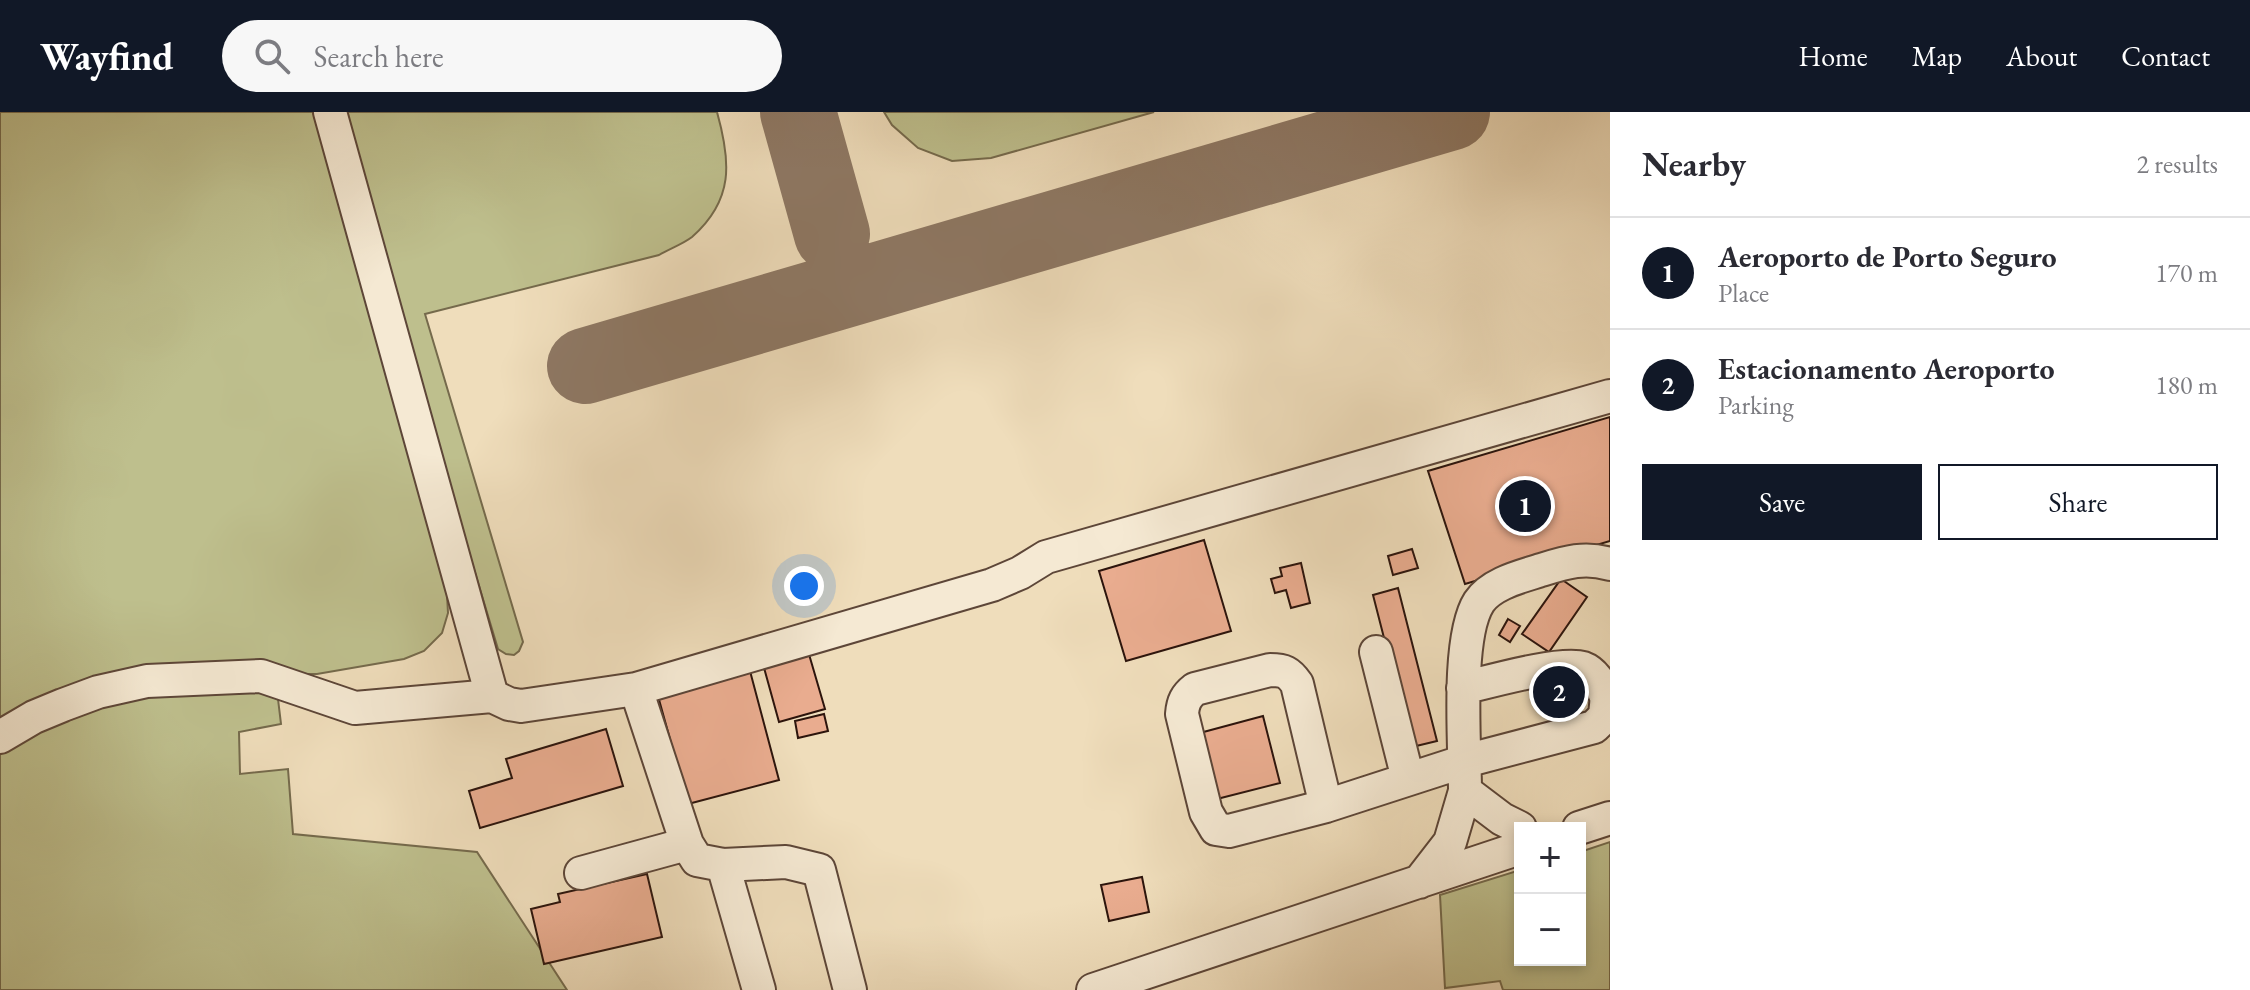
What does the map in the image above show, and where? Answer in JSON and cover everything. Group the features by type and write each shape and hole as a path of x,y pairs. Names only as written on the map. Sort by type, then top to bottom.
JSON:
{"lane":[{"path":"330,112 492,696"},
{"path":"0,737 34,717 63,705 98,692 147,681 261,676 355,708 492,696 521,706 636,689 992,585 1046,557 1610,396"},
{"path":"1419,882 1450,842 1465,776 1463,688 1470,627 1479,602 1495,587 1568,562 1593,559 1610,564"},
{"path":"1376,652 1408,779"},
{"path":"1326,806 1297,684 1290,673 1270,670 1195,689 1187,696 1182,714 1206,812 1216,829 1229,831 1326,806 1408,779 1465,776 1594,727 1605,716 1608,698 1594,675 1583,668 1571,667 1523,673 1463,688"},
{"path":"636,689 687,844 697,860 723,865 786,862 819,870 850,990"},
{"path":"1465,776 1502,819 1514,825"},
{"path":"1586,826 1610,818"},
{"path":"581,873 687,844"},
{"path":"1093,990 1514,850"},
{"path":"723,865 759,990"}],"green space":[{"path":"0,112 313,112 422,493 447,595 448,613 442,633 424,651 404,659 317,674 275,674 281,724 239,732 240,774 288,769 293,834 477,852 567,990 0,990"},
{"path":"344,112 717,112 725,147 726,179 716,209 688,240 659,255 425,314 523,642 514,655 498,649 399,320"},
{"path":"884,112 1154,112 991,158 952,161 918,148 892,125"},
{"path":"1610,842 1610,990 1503,990 1500,981 1445,988 1440,895 1514,872 1514,966 1586,966 1586,850"}],"building":[{"path":"1610,417 1610,541 1465,584 1428,471"},
{"path":"1204,540 1231,631 1126,661 1099,571"},
{"path":"1412,549 1418,568 1393,575 1388,556"},
{"path":"1301,563 1310,603 1291,608 1286,590 1275,593 1271,579 1282,576 1280,568"},
{"path":"1561,579 1587,597 1549,652 1522,634"},
{"path":"1398,588 1437,741 1412,747 1373,595"},
{"path":"1508,619 1520,626 1510,642 1499,635"},
{"path":"806,644 825,709 779,722 761,657"},
{"path":"750,671 779,780 688,804 658,696"},
{"path":"824,714 828,731 798,738 795,721"},
{"path":"1263,716 1280,783 1213,800 1196,734"},
{"path":"606,729 623,786 480,828 469,791 512,778 506,759"},
{"path":"647,874 662,937 544,964 531,909 560,902 558,894"},
{"path":"1142,877 1149,912 1109,921 1101,885"}],"taxiway":[{"path":"798,112 832,234"},
{"path":"585,366 1452,112"}],"place":[{"name":"Aeroporto de Porto Seguro","path":"1525,506"},
{"name":"Estacionamento Aeroporto","path":"1559,692"}]}
